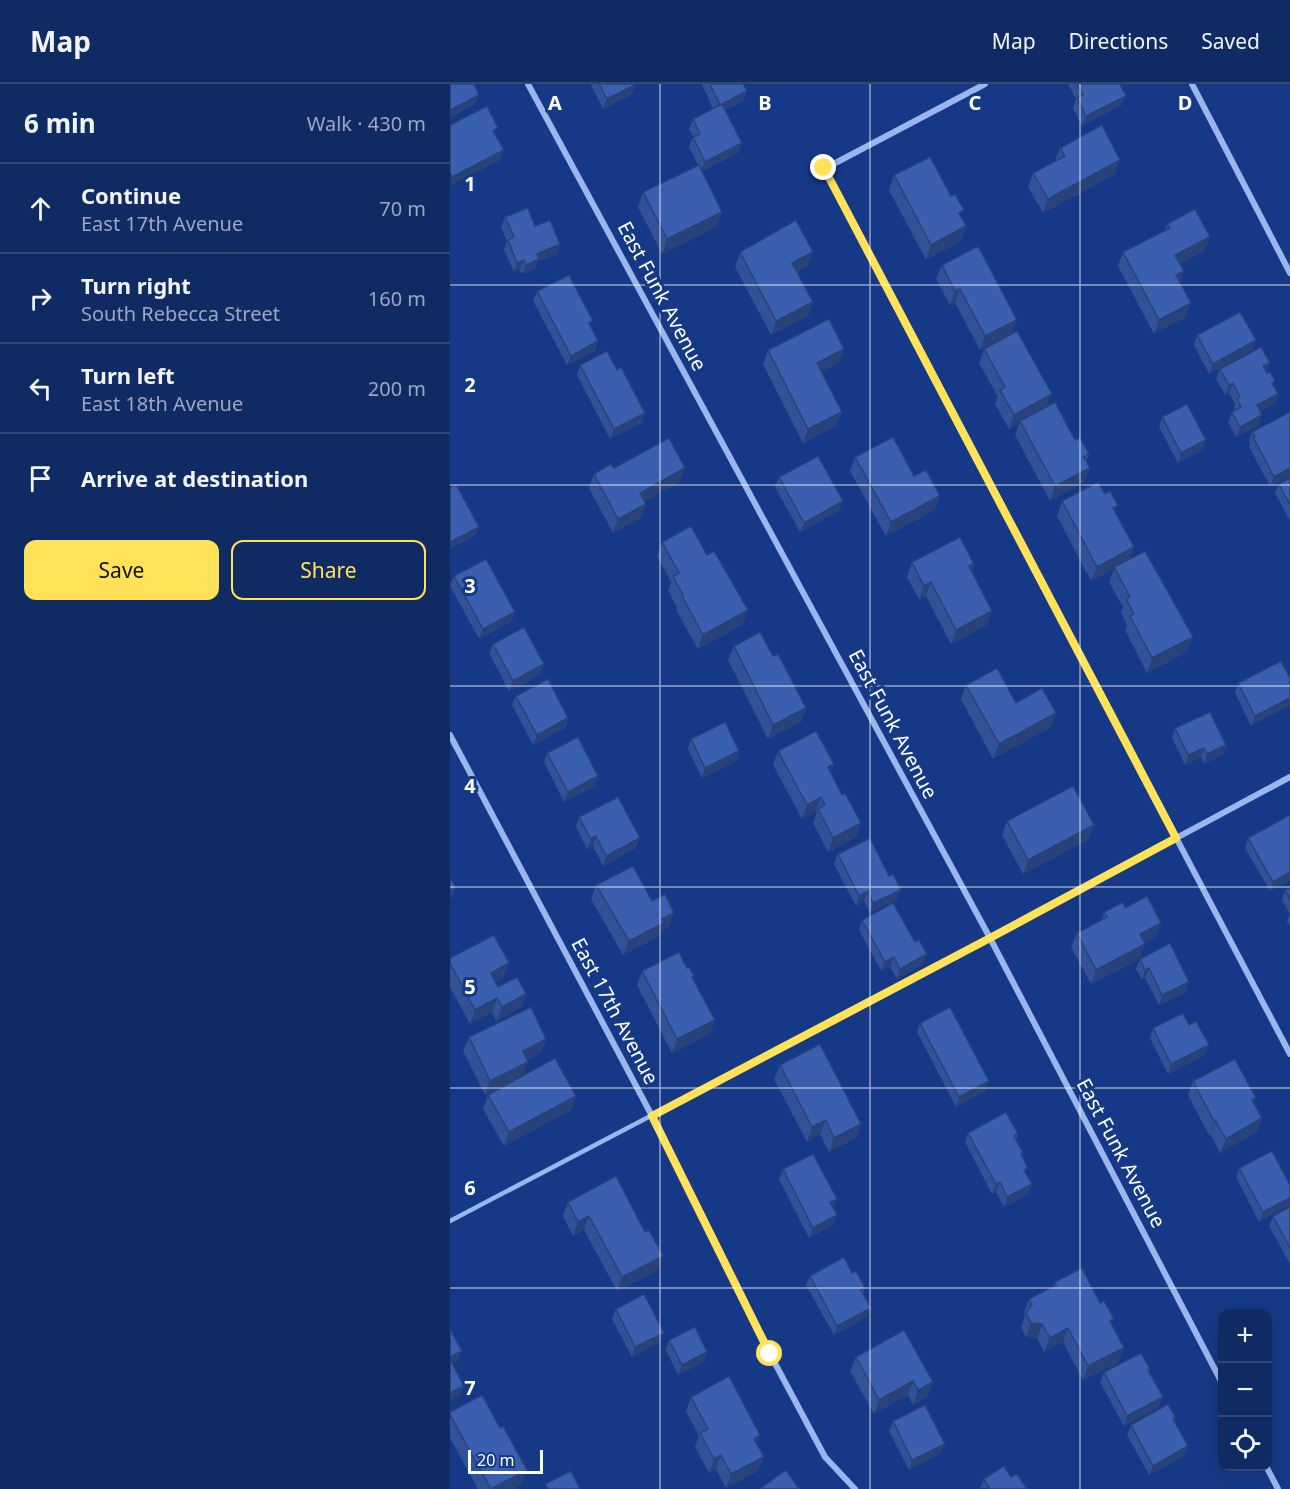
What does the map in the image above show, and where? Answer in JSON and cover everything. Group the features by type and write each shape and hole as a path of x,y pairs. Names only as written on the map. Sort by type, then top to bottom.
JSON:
{"street":[{"name":"East Funk Avenue","path":"528,84 990,938 1218,1375"},
{"path":"985,84 824,168 1290,1054"},
{"path":"1192,84 1290,273"},
{"name":"East 17th Avenue","path":"450,735 652,1116 765,1344 825,1457 855,1489"},
{"path":"990,938 1290,777"},
{"path":"1268,1471 1278,1489"}],"lane":[{"path":"450,1221 990,938"}],"building":[{"path":"450,84 474,84 479,95 450,110"},
{"path":"599,84 634,84 635,85 607,99"},
{"path":"710,84 743,84 747,91 720,105"},
{"path":"1077,84 1120,84 1126,96 1086,116 1077,98 1083,95"},
{"path":"722,104 742,143 705,162 693,137 700,134 693,119"},
{"path":"487,106 498,128 493,131 504,150 452,177 450,172 450,125"},
{"path":"1102,125 1120,160 1048,199 1033,173 1065,156 1060,148"},
{"path":"930,157 951,196 955,194 964,210 959,213 966,226 931,245 894,175"},
{"path":"699,165 722,212 667,239 643,192"},
{"path":"528,208 535,226 550,220 560,244 537,254 539,259 526,265 524,260 517,263 508,240 514,237 505,217"},
{"path":"1195,209 1210,237 1175,255 1184,271 1176,275 1191,303 1159,320 1123,252 1170,228 1167,224"},
{"path":"796,220 813,252 792,263 813,302 776,321 740,252"},
{"path":"978,246 1017,320 985,336 960,289 955,291 942,265"},
{"path":"569,275 593,321 589,323 598,341 571,356 537,291"},
{"path":"1240,312 1256,340 1213,364 1197,335"},
{"path":"829,319 844,349 817,363 842,412 808,429 768,350"},
{"path":"1017,331 1052,394 1014,415 1000,390 1005,387 984,349"},
{"path":"1261,347 1270,363 1263,366 1275,381 1272,383 1278,394 1257,405 1262,415 1240,427 1232,412 1241,407 1237,399 1240,397 1233,383 1229,385 1220,369"},
{"path":"607,351 617,370 621,367 645,413 614,429 580,365"},
{"path":"1055,402 1075,440 1080,438 1089,454 1084,457 1090,468 1055,486 1020,421"},
{"path":"1187,404 1206,440 1181,453 1162,417"},
{"path":"1290,412 1290,468 1274,477 1252,432"},
{"path":"893,437 914,476 926,470 940,496 891,522 855,457"},
{"path":"669,438 685,468 640,493 646,504 618,519 594,474 611,464 614,468"},
{"path":"818,456 843,501 804,523 779,477"},
{"path":"1290,478 1290,505 1279,484"},
{"path":"1098,482 1105,494 1110,491 1118,506 1113,508 1134,547 1097,567 1062,501"},
{"path":"456,484 479,527 450,542 450,487"},
{"path":"691,526 707,555 714,551 748,610 703,635 673,576 679,573 662,542"},
{"path":"960,537 974,564 969,566 992,611 956,630 931,582 924,586 912,562"},
{"path":"1145,551 1193,637 1152,658 1130,616 1134,614 1126,599 1130,597 1114,567"},
{"path":"486,559 515,612 483,629 454,576"},
{"path":"524,627 544,664 513,681 493,644"},
{"path":"760,632 773,656 778,654 806,708 773,725 734,646"},
{"path":"1281,661 1290,678 1290,698 1255,716 1238,683"},
{"path":"997,668 1016,703 1042,688 1056,713 999,744 966,685"},
{"path":"548,679 568,718 537,735 516,696"},
{"path":"1210,712 1226,745 1207,754 1204,748 1188,755 1175,728"},
{"path":"725,722 739,751 705,768 691,739"},
{"path":"816,731 834,764 828,767 842,795 845,793 861,823 833,838 818,809 825,805 821,797 807,805 778,751"},
{"path":"578,737 598,776 568,792 547,753"},
{"path":"1073,786 1094,825 1028,860 1007,821"},
{"path":"618,797 640,838 606,856 596,836 591,839 579,817"},
{"path":"1290,815 1290,872 1273,882 1248,838"},
{"path":"870,838 889,876 893,874 901,890 873,903 868,891 859,896 838,854"},
{"path":"633,866 652,901 665,894 674,913 662,919 664,923 629,941 596,885"},
{"path":"450,877 456,888 450,891"},
{"path":"1290,888 1290,899 1285,890"},
{"path":"1147,896 1161,923 1140,934 1145,944 1096,970 1077,933 1107,917 1104,912 1123,902 1125,908"},
{"path":"893,903 915,942 919,940 927,954 900,969 894,957 885,962 862,920"},
{"path":"494,935 509,963 491,973 498,987 517,977 526,994 502,1007 497,998 475,1010 450,963 450,958"},
{"path":"1170,943 1189,982 1162,995 1149,968 1145,970 1140,959"},
{"path":"679,952 694,976 692,977 715,1020 677,1039 642,971"},
{"path":"531,1007 546,1039 523,1051 528,1062 490,1081 469,1037"},
{"path":"950,1007 989,1081 959,1097 920,1023"},
{"path":"1183,1013 1189,1025 1196,1021 1209,1045 1171,1064 1153,1028"},
{"path":"820,1044 861,1124 834,1138 826,1120 812,1127 780,1065"},
{"path":"555,1058 576,1096 509,1132 488,1095"},
{"path":"1235,1059 1256,1098 1252,1100 1262,1118 1226,1139 1193,1081"},
{"path":"1006,1112 1018,1134 1014,1136 1028,1168 1024,1170 1032,1184 1007,1197 1000,1182 996,1184 968,1133"},
{"path":"1272,1151 1290,1185 1290,1198 1263,1212 1239,1168"},
{"path":"813,1154 837,1199 830,1202 837,1215 813,1228 783,1169"},
{"path":"616,1176 645,1232 649,1230 663,1256 622,1277 589,1216 578,1222 568,1202"},
{"path":"1290,1207 1290,1248 1273,1216"},
{"path":"844,1257 852,1273 856,1271 865,1288 861,1290 871,1308 837,1326 810,1276"},
{"path":"1082,1268 1100,1303 1104,1301 1114,1319 1110,1321 1124,1348 1088,1366 1068,1328 1050,1338 1042,1324 1031,1323 1026,1313 1032,1305 1029,1299"},
{"path":"644,1294 664,1333 635,1347 616,1309"},
{"path":"695,1327 707,1352 682,1365 669,1340"},
{"path":"450,1329 462,1351 450,1357"},
{"path":"904,1330 933,1382 918,1390 913,1381 879,1400 856,1357"},
{"path":"1141,1353 1163,1397 1127,1416 1104,1372"},
{"path":"450,1359 464,1386 450,1393"},
{"path":"729,1376 760,1435 754,1439 764,1457 731,1474 721,1455 714,1459 700,1433 708,1429 691,1397"},
{"path":"482,1395 500,1428 503,1426 527,1470 491,1489 450,1415 450,1412"},
{"path":"1168,1404 1175,1417 1173,1419 1188,1446 1153,1466 1131,1425"},
{"path":"925,1405 945,1444 912,1460 893,1421"},
{"path":"1004,1466 1011,1477 1017,1474 1027,1489 990,1489 984,1479"},
{"path":"786,1470 799,1489 761,1488"},
{"path":"571,1471 580,1489 548,1489 545,1484"}],"route":[{"path":"770,1354 652,1116 1176,838 824,168"}]}
